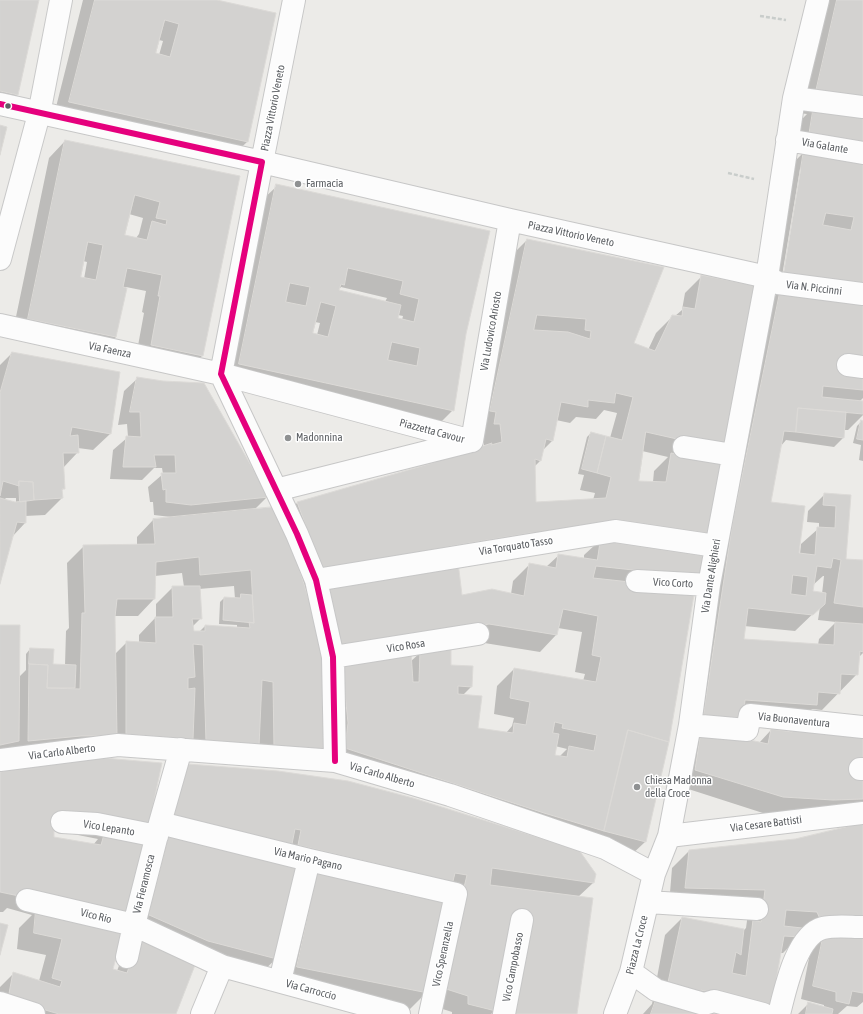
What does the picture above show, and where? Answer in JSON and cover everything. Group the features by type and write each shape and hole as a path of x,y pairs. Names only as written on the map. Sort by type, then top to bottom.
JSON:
{"street":[{"path":"0,259 39,114 61,0"},
{"name":"Piazza Vittorio Veneto","path":"294,0 262,162 510,220 767,277"},
{"path":"767,277 794,98 818,0"},
{"path":"794,98 863,107"},
{"path":"0,104 39,114 262,162 221,374 297,534 316,580 328,640 333,657 335,761"},
{"name":"Via Galante","path":"787,140 863,153"},
{"name":"Via Ludovico Ariosto","path":"472,441 510,220"},
{"name":"Via N. Piccinni","path":"767,277 778,283 863,294"},
{"name":"Via Dante Alighieri","path":"654,874 669,836 690,725 709,585 767,277"},
{"name":"Via Faenza","path":"0,326 221,374"},
{"name":"Piazzetta Cavour","path":"221,374 472,441"},
{"name":"Piazzetta Cavour","path":"276,490 472,441"},
{"path":"684,448 733,455"},
{"name":"Via Torquato Tasso","path":"316,580 615,531 716,546"},
{"name":"Vico Corto","path":"637,581 709,585"},
{"name":"Vico Rosa","path":"333,657 478,634"},
{"name":"Via Buonaventura","path":"690,725 747,730 750,715 863,727"},
{"name":"Via Carlo Alberto","path":"0,760 118,745 335,761 450,795 605,848 654,874"},
{"name":"Via Fieramosca","path":"181,749 158,829 134,925 222,966"},
{"name":"Via Cesare Battisti","path":"669,836 863,813"},
{"name":"Vico Lepanto","path":"62,822 158,829"},
{"name":"Via Mario Pagano","path":"158,829 308,860 456,894"},
{"path":"280,981 308,860"},
{"name":"Piazza La Croce","path":"615,1014 631,972 654,874"},
{"name":"Vico Speranzella","path":"430,1014 456,894"},
{"name":"Vico Rio","path":"27,900 134,925"},
{"path":"648,902 757,909"},
{"name":"Vico Campobasso","path":"504,1014 522,920"},
{"path":"127,957 134,925"},
{"path":"779,1014 795,959 806,940 822,928 863,927"},
{"path":"202,1014 222,966"},
{"name":"Via Carroccio","path":"222,966 399,1014"},
{"path":"631,972 656,990 704,1004 714,1001 763,1014"},
{"path":"4,1007 34,1014"}],"building":[{"path":"0,0 39,0 18,95 0,91"},
{"path":"95,0 217,0 276,13 248,142 69,102","holes":["165,20 179,24 170,57 156,53"]},
{"path":"837,0 863,0 863,101 815,96"},
{"path":"814,105 863,112 863,143 809,136"},
{"path":"0,125 7,127 0,155"},
{"path":"65,140 240,176 203,356 151,345 160,296 158,296 162,275 127,268 123,287 127,288 116,337 28,319","holes":["135,195 160,202 156,218 167,220 166,225 152,221 147,240 125,235","88,242 103,245 96,280 81,277"]},
{"path":"804,150 863,160 863,287 783,278","holes":["826,213 854,217 851,230 823,225"]},
{"path":"276,184 490,231 466,334 454,411 239,364","holes":["348,268 403,281 400,294 419,299 414,322 398,318 401,305 339,290 341,284 344,285","290,283 310,287 306,306 286,302","321,302 336,306 328,337 313,333","392,342 420,348 417,366 388,360"]},
{"path":"527,239 664,267 634,343 655,351 672,315 682,316 683,307 695,309 701,275 756,286 706,540 607,527 530,533 451,546 323,572 297,502 429,464 492,443 491,445 502,442 500,424 494,424 496,412 490,411","holes":["537,315 586,319 585,330 591,331 590,339 568,332 534,330","616,393 633,397 622,440 606,436 597,473 611,477 606,498 536,502 535,459 541,461 546,439 553,441 561,402 588,407 588,400 614,403","646,432 686,441 682,455 671,453 666,482 639,481"]},
{"path":"781,288 863,299 863,364 837,362 837,368 863,370 863,390 823,386 822,397 863,401 863,414 798,408 796,432 784,431 771,502 805,506 799,553 815,555 817,527 835,528 836,506 823,505 824,493 851,495 846,559 863,560 863,607 834,603 841,560 833,558 831,568 817,566 813,591 826,593 825,604 813,615 748,608 744,639 834,645 835,622 863,624 863,652 860,651 858,675 841,674 840,694 818,692 817,705 745,700 744,710 750,740 768,744 771,729 792,732 792,724 863,733 863,799 833,800 783,797 695,770 733,520","holes":["793,575 808,577 806,596 791,594"]},
{"path":"12,352 120,372 111,434 72,427 70,436 78,435 79,453 63,453 65,489 62,489 63,498 34,500 33,482 19,481 19,486 3,481 0,496 0,393"},
{"path":"137,377 163,381 204,383 269,497 191,505 166,502 166,489 163,490 161,473 176,473 175,455 154,455 156,467 123,467 126,436 141,437 140,412 130,412"},
{"path":"798,408 846,412 844,438 796,432"},
{"path":"861,420 863,421 863,440 857,439"},
{"path":"591,432 606,436 597,473 582,469"},
{"path":"19,481 33,482 34,500 20,502"},
{"path":"0,498 15,502 26,501 26,523 17,522 0,584"},
{"path":"274,507 290,539 317,626 322,650 324,750 274,747 273,682 262,680 259,746 206,741 203,645 193,644 195,677 188,678 188,689 195,688 193,739 126,734 126,641 156,643 155,617 173,617 172,586 200,586 202,619 192,619 194,631 205,631 205,625 250,628 249,622 254,623 251,570 200,575 199,557 156,562 155,599 117,599 115,617 117,736 81,736 28,741 29,664 48,665 47,688 80,689 82,613 85,613 83,545 155,544 153,519"},
{"path":"601,538 705,549 699,577 596,566 593,578 695,589 669,742 628,730 604,831 345,748 348,723 342,663 411,652 413,682 419,682 420,651 451,646 451,665 473,666 472,687 458,686 458,694 482,696 478,728 513,733 514,723 526,725 530,702 510,698 514,668 596,682 601,657 592,655 598,616 563,609 557,635 489,624 342,650 329,586 458,562 462,595 492,589 524,596 529,563 556,568 558,554 597,560","holes":["555,722 563,724 562,728 597,735 594,751 569,746 567,757 555,755 559,734 553,733"]},
{"path":"241,594 252,595 254,623 223,620 224,597 240,598"},
{"path":"0,625 20,625 19,741 0,745"},
{"path":"30,648 54,649 53,664 76,665 75,688 47,688 48,665 29,664"},
{"name":"Chiesa Madonna della Croce","path":"628,730 669,742 646,842 604,831"},
{"path":"104,758 162,763 148,829 58,812 54,823 54,837 101,845 105,831 145,839 129,919 0,892 0,772 24,767"},
{"path":"188,764 278,771 348,781 413,798 579,850 596,874 594,883 492,868 490,885 593,898 577,1014 514,1014 508,1012 530,913 516,910 496,1011 468,1004 468,996 440,987 467,875 455,873 452,885 398,869 298,845 301,830 295,829 291,849 173,819"},
{"path":"863,823 863,917 820,919 817,912 786,910 784,926 802,928 801,937 784,936 771,1009 701,990 700,996 667,987 682,917 744,929 741,955 736,952 732,973 746,976 753,920 761,922 765,890 685,888 689,850 795,839"},
{"path":"170,833 296,866 277,959 208,941 149,915"},
{"path":"318,871 411,896 412,890 450,901 428,993 297,967"},
{"path":"36,910 124,928 113,969 127,973 136,947 137,934 197,960 176,1014 59,1014 8,999 13,972 60,987 62,981 52,978 62,939 34,933"},
{"path":"0,923 8,925 0,955"},
{"path":"824,933 849,938 850,934 863,933 863,993 852,991 849,1004 836,1001 836,992 813,986"},
{"path":"657,997 715,1013 716,1006 745,1014 651,1014"},
{"path":"808,1002 833,1009 832,1014 806,1014"}],"transit line":[{"path":"0,104 262,162 221,374 297,534 316,580 333,657 335,761"}],"place":[{"name":"Farmacia","path":"298,184"},
{"name":"Madonnina","path":"288,438"},
{"name":"Chiesa Madonna della Croce","path":"637,787"}]}
